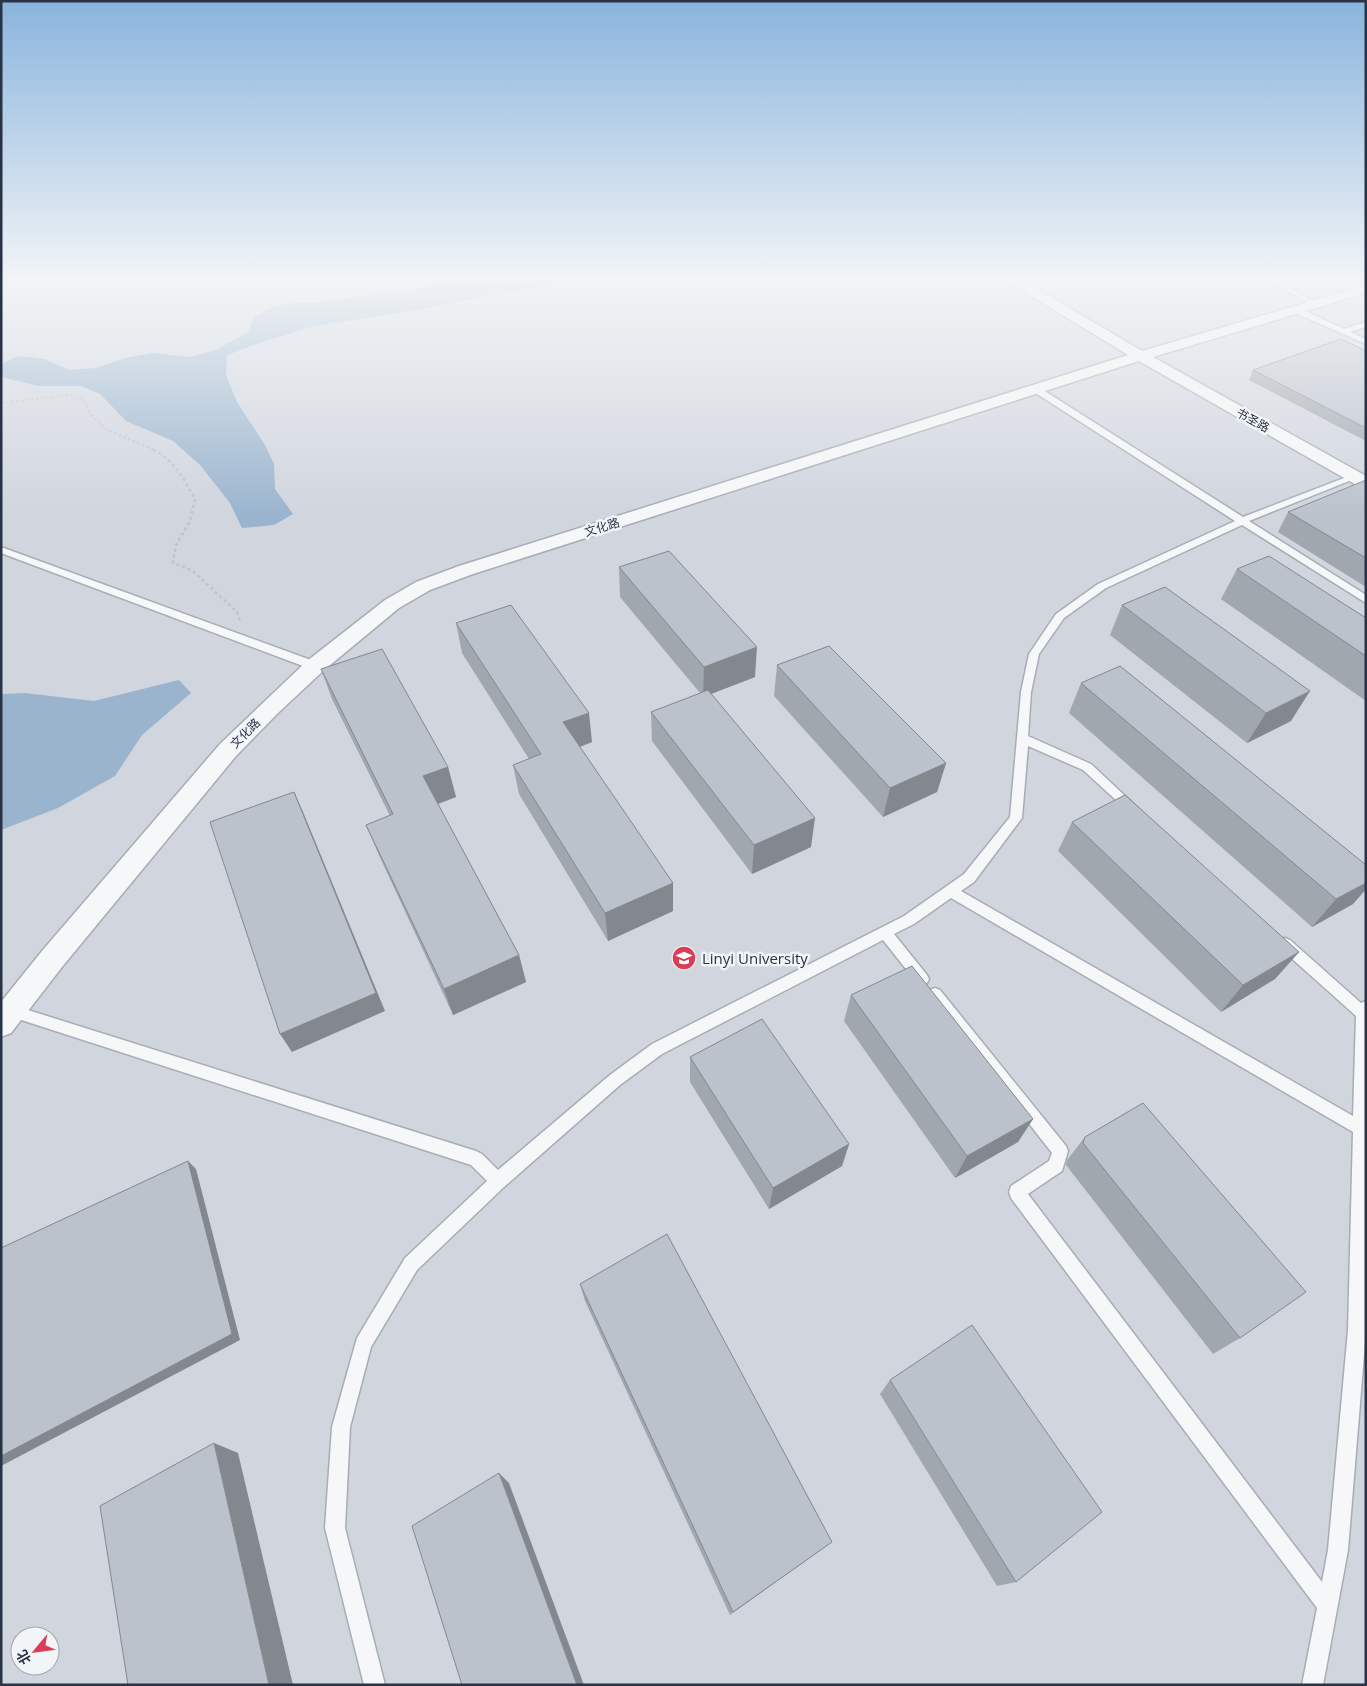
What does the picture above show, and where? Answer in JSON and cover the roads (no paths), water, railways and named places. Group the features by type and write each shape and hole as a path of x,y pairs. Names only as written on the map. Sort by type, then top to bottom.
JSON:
{"street":[{"name":"文化路","path":"7,1018 52,958 228,750 315,666 392,604 423,586 475,567 1132,359"},
{"name":"书圣路","path":"1145,359 1360,480"}],"lane":[{"path":"1037,390 1366,600"},
{"path":"375,1685 335,1528 341,1427 363,1344 411,1264 498,1180 616,1080 657,1049 910,920 969,878 1016,818 1026,692 1034,654 1060,616 1102,586 1242,520 1360,480"},
{"path":"1,550 315,666"},
{"path":"1022,738 1086,767 1145,819"},
{"path":"950,891 1363,1129"},
{"path":"885,933 1060,1151 1056,1166 1017,1192 1327,1605"},
{"path":"1276,936 1364,1010 1363,1129 1357,1330 1338,1550 1312,1685"},
{"path":"7,1018 476,1159 498,1180"}],"water":[{"path":"13,359 44,359 69,370 96,368 124,359 227,359 226,375 237,402 265,445 274,464 275,489 293,514 274,525 242,528 230,503 200,465 173,441 126,421 100,394 81,386 38,386 1,377 2,364"},
{"path":"179,680 191,693 142,735 115,776 58,808 1,830 1,694 25,693 94,701"}],"place":[{"name":"Linyi University","path":"684,958"}]}
